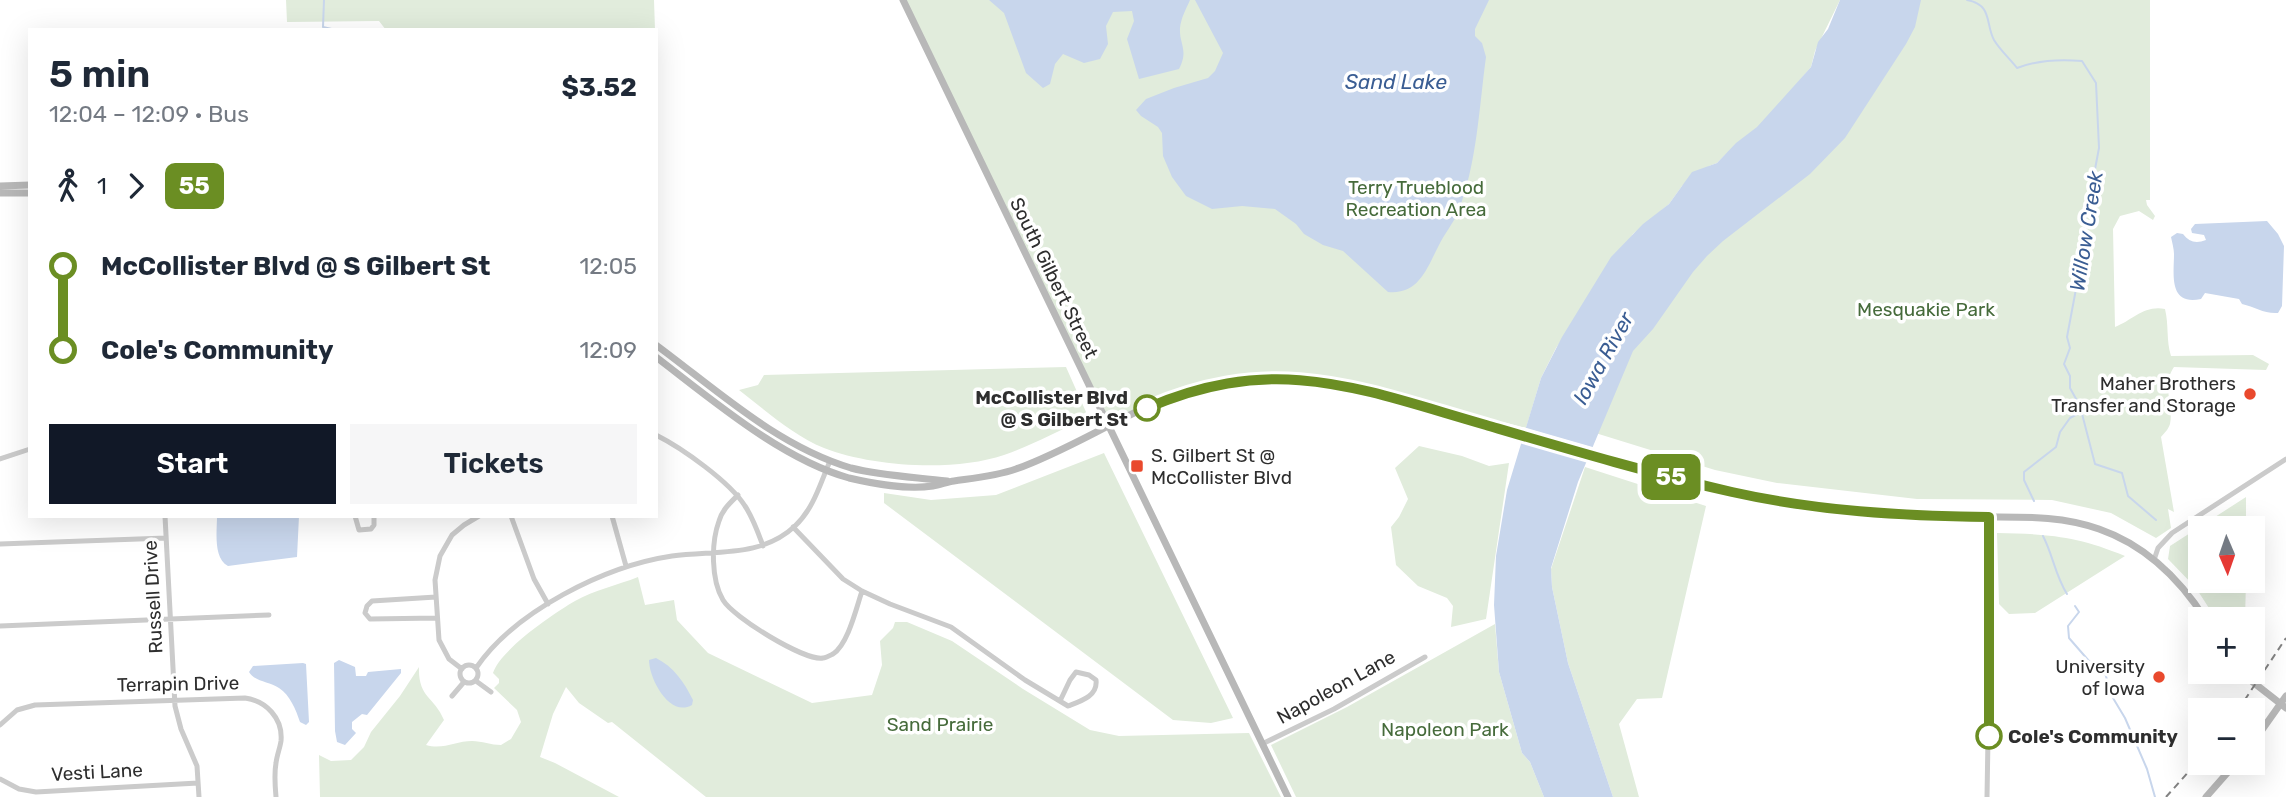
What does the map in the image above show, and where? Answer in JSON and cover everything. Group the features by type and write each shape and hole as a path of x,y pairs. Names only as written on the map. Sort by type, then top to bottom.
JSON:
{"main road":[{"name":"South Gilbert Street","path":"902,0 1288,797"},
{"path":"0,186 28,185"},
{"path":"0,193 28,192"},
{"path":"658,347 758,422 830,461 883,474 951,481"},
{"path":"658,358 775,443 826,470 881,484 932,486 1015,470 1187,392 1227,383 1271,378 1339,384 1732,492 1833,510 1889,515 2039,517 2078,523 2119,537 2154,559 2181,585 2197,607"},
{"path":"2255,684 2283,706"},
{"path":"2265,728 2283,706 2286,696"},
{"path":"2206,797 2225,775"}],"street":[{"path":"658,436 680,449 738,495 750,513 763,546"},
{"path":"0,459 28,450"},
{"path":"2154,559 2158,548 2172,533 2286,459"},
{"path":"476,668 488,653 528,617 548,604 626,566 668,557 747,550 763,546 793,527 812,505 830,461"},
{"path":"738,495 727,506 719,521 714,552 719,591 732,611 742,620 788,646 823,658 839,649 844,642 862,591"},
{"path":"1987,797 1989,517"},
{"name":"Russell Drive","path":"166,518 174,699 177,719 197,766 199,797"},
{"path":"356,518 359,530 365,531 374,525 374,518"},
{"path":"462,669 449,659 439,640 435,580 440,556 452,536 476,518"},
{"path":"512,518 534,579 548,604"},
{"path":"613,518 626,566"},
{"path":"793,527 843,579 862,591 951,627 1025,680 1068,706 1093,694 1097,688 1096,680 1076,672 1060,701"},
{"path":"0,544 166,538"},
{"path":"436,597 372,601 365,613 370,620 437,618"},
{"path":"0,626 269,615"},
{"name":"Napoleon Lane","path":"1262,744 1334,709 1425,657"},
{"path":"462,669 467,666 476,668"},
{"path":"476,668 476,681"},
{"path":"462,669 461,678 464,682"},
{"path":"464,682 476,681"},
{"path":"476,681 491,692"},
{"path":"452,696 464,682"},
{"name":"Terrapin Drive","path":"0,725 17,710 35,705 174,699 258,700 267,707 281,727 281,741 275,766 276,797"},
{"name":"Vesti Lane","path":"0,779 19,789 61,794 198,783"}],"green space":[{"path":"286,0 654,0 655,28 384,28 379,21 287,22"},
{"name":"Terry Trueblood Recreation Area","path":"902,0 1840,0 1815,51 1811,67 1754,134 1682,186 1669,204 1633,234 1556,348 1541,378 1526,428 1503,422 1501,429 1364,390 1294,379 1203,388 1107,426"},
{"name":"Mesquakie Park","path":"1916,0 2150,0 2150,200 2146,200 2155,216 2153,220 2139,211 2120,216 2113,229 2115,327 2145,311 2165,309 2171,356 2253,355 2269,364 2266,370 2174,367 2168,381 2170,424 2161,437 2174,512 2168,509 2171,528 2156,538 2111,513 2052,500 1917,499 1777,483 1715,470 1589,431 1628,349"},
{"path":"1066,367 1086,412 1083,420 1004,455 962,464 889,463 866,460 824,448 790,429 739,390 758,385 764,375"},
{"path":"1419,446 1462,456 1489,466 1509,463 1486,619 1451,627 1453,606 1447,598 1418,586 1396,565 1391,527 1408,499 1395,468"},
{"path":"1104,453 1233,718 1211,723 1173,720 884,503 884,493 931,500 996,495"},
{"path":"1585,467 1706,506 1662,698 1637,699 1619,724 1639,797 1613,797 1568,663 1552,587 1551,569"},
{"path":"2246,497 2246,516 2217,516"},
{"path":"1997,533 2062,537 2125,556 2035,613 2009,614 1999,604"},
{"path":"2188,534 2188,580 2168,559 2170,546"},
{"name":"Sand Prairie","path":"638,577 645,605 674,600 677,620 708,653 812,703 872,695 882,665 880,641 893,628 895,622 907,622 952,641 1090,730 1119,736 1249,733 1281,797 706,797 612,722 608,723 579,703 566,687 553,714 540,757 619,797 320,797 319,755 331,761 351,760 364,747 371,732 419,667 421,685 444,720 426,745 472,741 501,745 511,739 521,722 517,710 494,688 499,683 493,673 498,664 516,643 575,601"},
{"path":"2199,593 2246,593 2245,607 2208,607"},
{"name":"Napoleon Park","path":"1495,624 1499,672 1522,753 1530,762 1544,797 1296,797 1271,745 1347,707"}],"water":[{"path":"989,0 1190,0 1180,28 1182,62 1179,69 1139,79 1127,39 1134,21 1132,11 1113,12 1106,26 1108,44 1100,59 1084,63 1063,54 1055,64 1050,84 1043,88 1026,73 1004,13"},
{"name":"Sand Lake","path":"1195,0 1489,0 1475,29 1475,36 1482,43 1486,57 1469,175 1456,216 1426,271 1415,285 1399,292 1388,292 1343,251 1323,245 1304,234 1296,224 1275,209 1242,206 1212,209 1186,196 1172,177 1163,156 1162,133 1136,110 1146,99 1208,78 1215,71 1223,53"},
{"name":"Iowa River","path":"1840,0 1921,0 1915,27 1906,44 1845,138 1810,174 1707,256 1653,329 1633,351 1578,482 1551,568 1552,587 1568,663 1613,797 1544,797 1530,762 1522,753 1499,672 1494,605 1496,556 1507,490 1541,378 1562,337 1611,257 1643,224 1669,204 1692,172 1717,163 1736,143 1757,127 1811,67 1818,42 1828,29"},
{"path":"2267,221 2284,246 2282,306 2278,313 2242,304 2239,299 2205,293 2201,299 2190,300 2178,293 2174,279 2171,237 2177,233 2183,234 2190,240 2199,242 2206,240 2204,235 2192,233 2191,229 2195,224"},
{"path":"217,518 299,518 297,557 228,566 220,557"},
{"path":"656,658 678,676 693,700 692,705 684,708 676,706 662,694 650,668 649,660"},
{"path":"339,660 355,667 356,676 366,676 368,672 401,669 401,673 367,715 362,714 352,722 352,729 356,733 345,745 337,742 335,731 334,663"},
{"path":"306,664 309,722 306,725 300,722 292,703 283,691 255,678 249,672 253,666"}],"pier":[{"path":"1523,427 1596,448 1591,462 1518,442"}],"waterway":[{"path":"324,0 323,27 327,28"},
{"name":"Willow Creek","path":"1967,0 1975,2 1985,10 1994,40 2017,68 2049,61 2082,61 2096,83 2099,148 2079,254 2067,337 2070,348 2064,364 2070,376 2070,388 2080,406 2095,464 2122,473 2128,496 2156,520"},
{"path":"2034,501 2024,480 2024,472 2056,447 2060,432 2070,418 2081,412"},
{"path":"2043,536 2067,594"},
{"path":"2075,606 2079,612 2068,626 2069,638 2106,676 2110,693 2125,718 2147,769 2155,797"}],"railway":[{"path":"2246,698 2286,638"},
{"path":"2166,797 2188,772"}],"bus line":[{"name":"55","path":"1147,408 1203,387 1271,378 1315,380 1364,390 1608,460 1732,492 1833,510 1889,515 1989,517 1989,736"}],"place":[{"name":"Maher Brothers Transfer and Storage","path":"2250,394"},
{"name":"McCollister Blvd @ S Gilbert St","path":"1147,408"},
{"name":"S. Gilbert St @ McCollister Blvd","path":"1137,466"},
{"name":"University of Iowa","path":"2159,677"},
{"name":"Cole's Community","path":"1989,736"}]}
